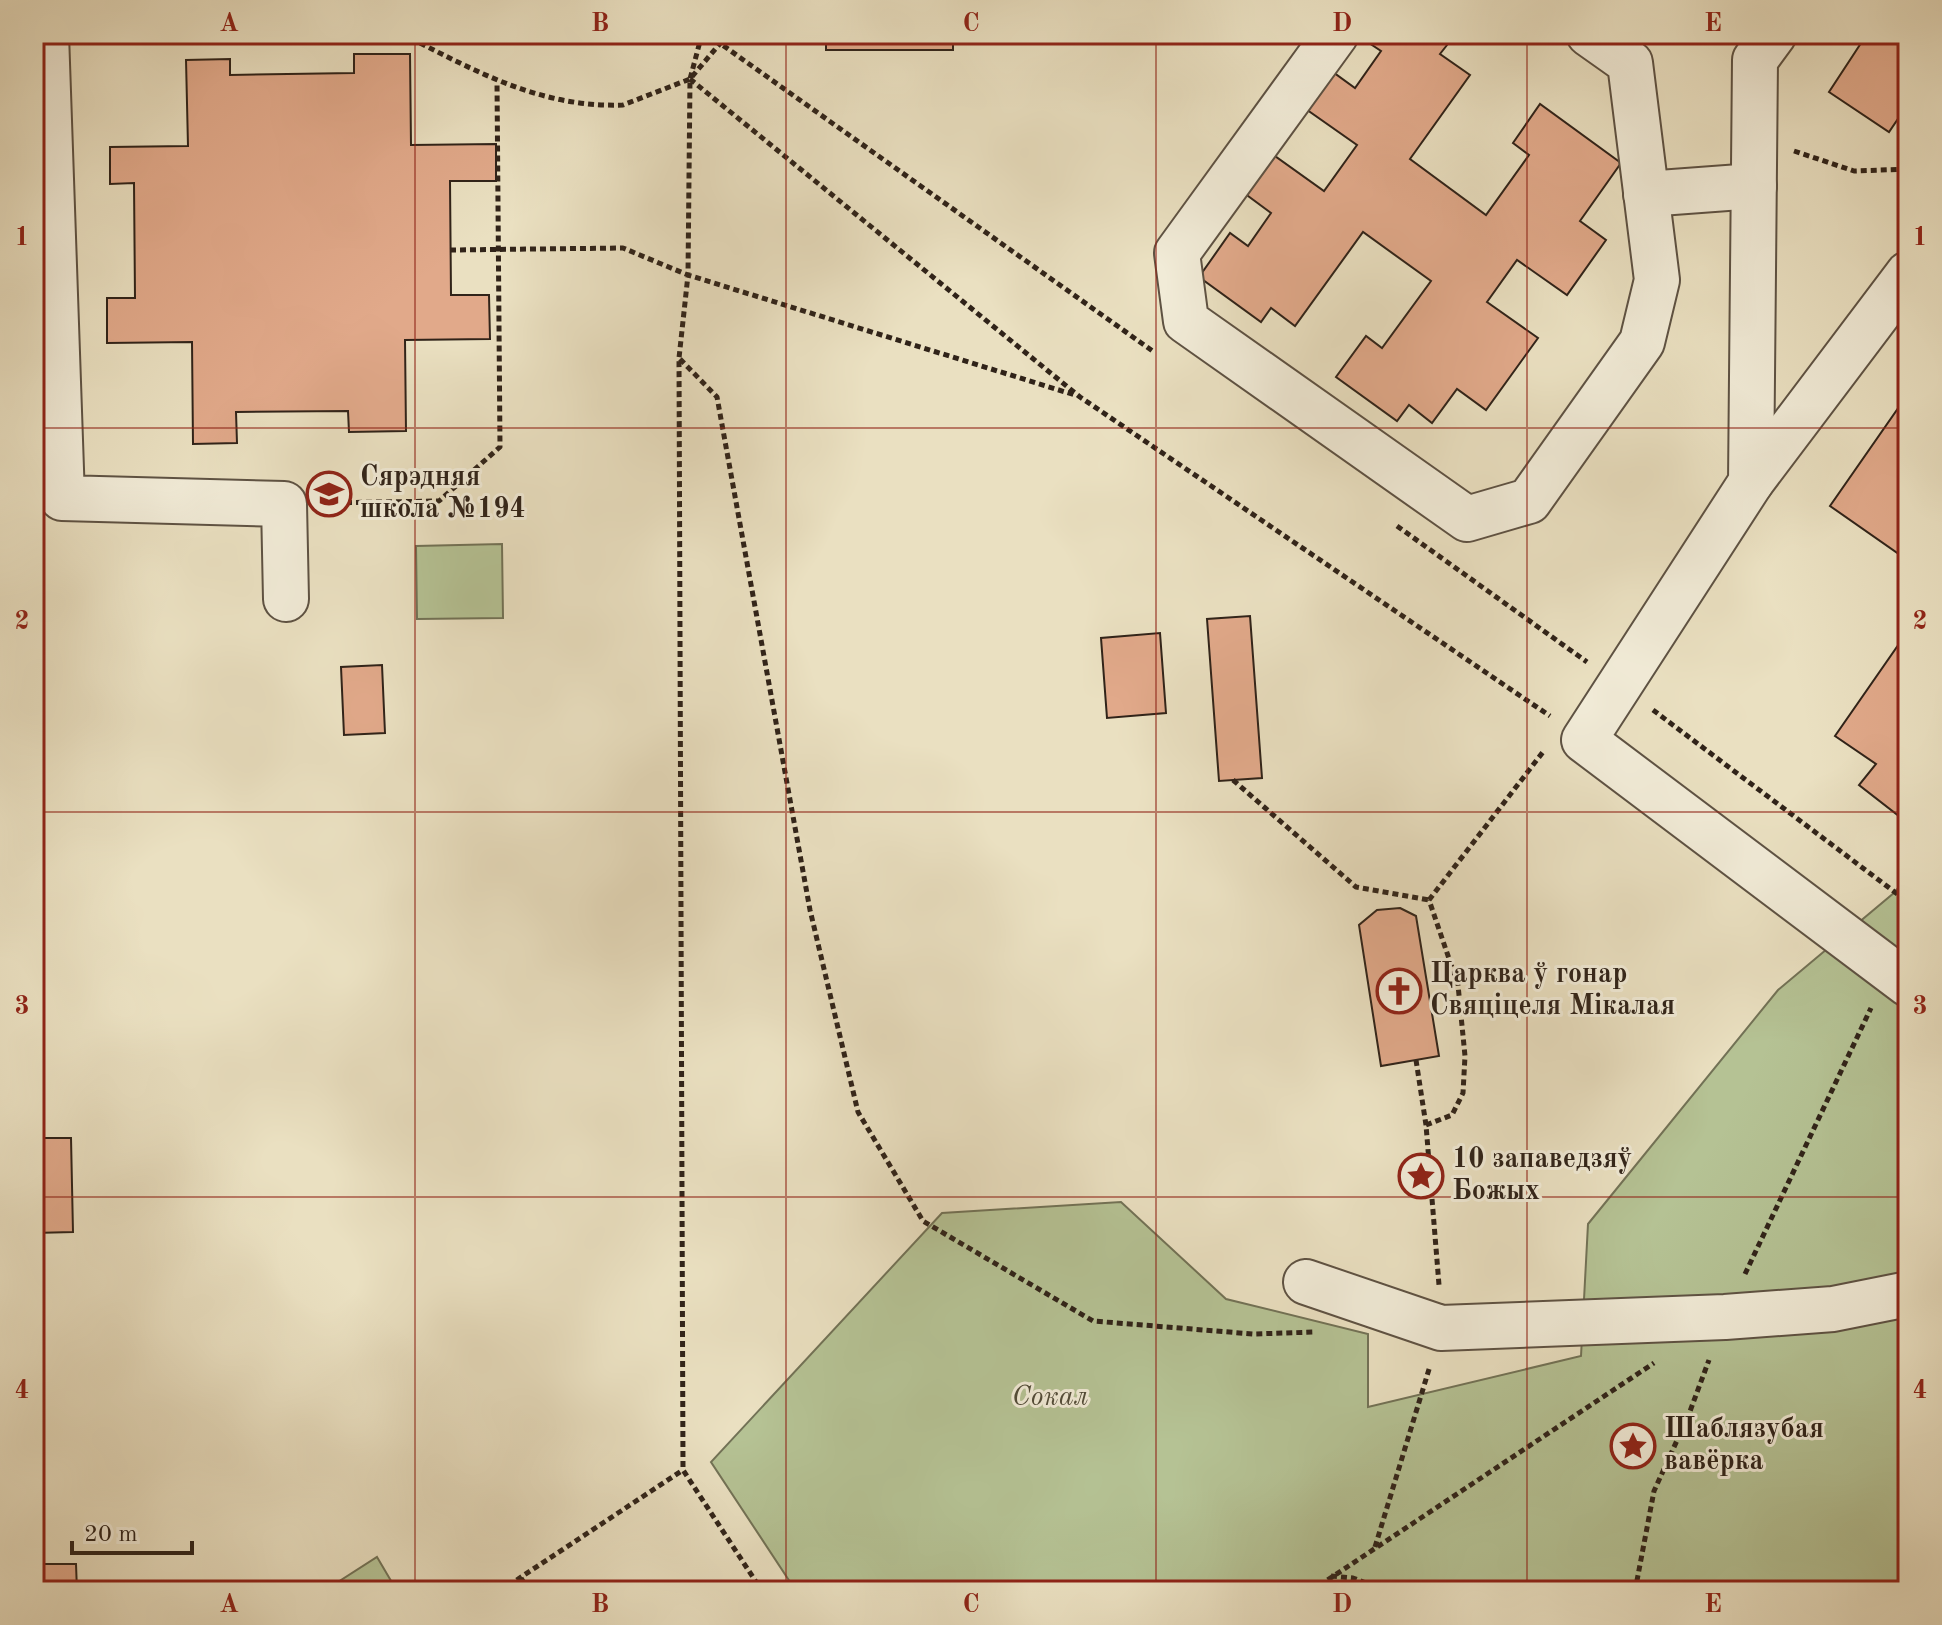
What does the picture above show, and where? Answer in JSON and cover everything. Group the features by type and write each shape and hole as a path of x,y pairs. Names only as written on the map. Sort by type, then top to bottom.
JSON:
{"lane":[{"path":"1336,34 1177,253 1186,321 1467,519 1529,501 1642,342 1657,280 1630,63 1589,34"},
{"path":"1751,482 1755,60 1774,34"},
{"path":"46,38 62,498 284,504 286,599"},
{"path":"1646,194 1754,186"},
{"path":"1899,976 1574,733 1620,685 1751,482 1908,274"},
{"path":"1306,1282 1441,1328 1725,1317 1833,1309 1908,1294"}],"path":[{"path":"46,38 269,34"},
{"path":"402,34 497,82 562,101 611,106 623,105 690,79 728,34"},
{"path":"702,34 690,79 688,275 679,358 683,1470 762,1591"},
{"path":"690,79 1080,397 1574,733 1429,900"},
{"path":"284,504 439,501 500,447 497,82"},
{"path":"1755,138 1854,171 1908,169"},
{"path":"450,250 623,248 688,275 1080,397"},
{"path":"679,358 717,397 810,910 858,1112 923,1221 1093,1321 1253,1334 1331,1331"},
{"path":"1620,685 1908,902"},
{"path":"1233,780 1356,887 1429,900"},
{"path":"1426,1125 1452,1115 1463,1093 1465,1056 1458,985 1429,900"},
{"path":"1635,1591 1654,1491 1689,1414 1725,1317 1899,976"},
{"path":"1375,1547 1441,1328 1437,1232 1416,1060"},
{"path":"1311,1591 1660,1359"},
{"path":"500,1591 683,1470"},
{"path":"1330,1576 1353,1578 1387,1591"},
{"path":"521,1578 529,1591"}],"green space":[{"path":"502,544 503,618 417,619 416,546"},
{"name":"Сокал","path":"1908,874 1908,1591 796,1591 711,1462 942,1213 1121,1202 1226,1299 1368,1334 1368,1407 1581,1356 1588,1224 1778,990 1895,892"},
{"path":"377,1557 397,1591 324,1591"}],"building":[{"path":"826,34 953,34 953,50 826,50"},
{"path":"1375,34 1444,34 1451,40 1440,54 1470,75 1410,159 1486,215 1529,155 1513,143 1540,104 1621,163 1580,221 1606,240 1567,295 1517,260 1487,302 1538,338 1486,410 1457,389 1432,423 1409,405 1397,421 1336,377 1366,336 1382,348 1431,281 1363,232 1295,326 1271,308 1261,322 1199,277 1230,233 1248,246 1271,213 1240,190 1268,151 1324,191 1357,145 1303,107 1330,70 1355,88 1381,51 1369,43"},
{"path":"1867,34 1908,34 1908,104 1889,132 1829,92"},
{"path":"354,54 410,54 411,145 496,144 496,181 450,181 451,295 489,295 490,339 405,340 406,431 349,432 348,411 236,412 237,443 193,444 192,342 107,343 107,298 135,298 134,183 110,184 110,147 188,146 186,60 230,59 230,75 354,73"},
{"path":"1908,394 1908,556 1906,559 1830,506"},
{"path":"1250,616 1262,778 1219,781 1207,619"},
{"path":"1908,631 1908,815 1904,820 1859,785 1876,764 1835,736"},
{"path":"1160,633 1166,713 1107,718 1101,638"},
{"path":"382,665 385,733 344,735 341,667"},
{"name":"Царква ў гонар Свяціцеля Мікалая","path":"1400,908 1416,916 1439,1056 1381,1066 1359,925 1377,910"},
{"path":"34,1138 71,1138 73,1232 34,1233"},
{"path":"34,1564 76,1564 77,1591 34,1591"}],"place":[{"name":"Сярэдняя школа №194","path":"329,494"},
{"name":"Царква ў гонар Свяціцеля Мікалая","path":"1399,991"},
{"name":"10 запаведзяў Божых","path":"1421,1176"},
{"name":"Шаблязубая вавёрка","path":"1633,1446"}]}
